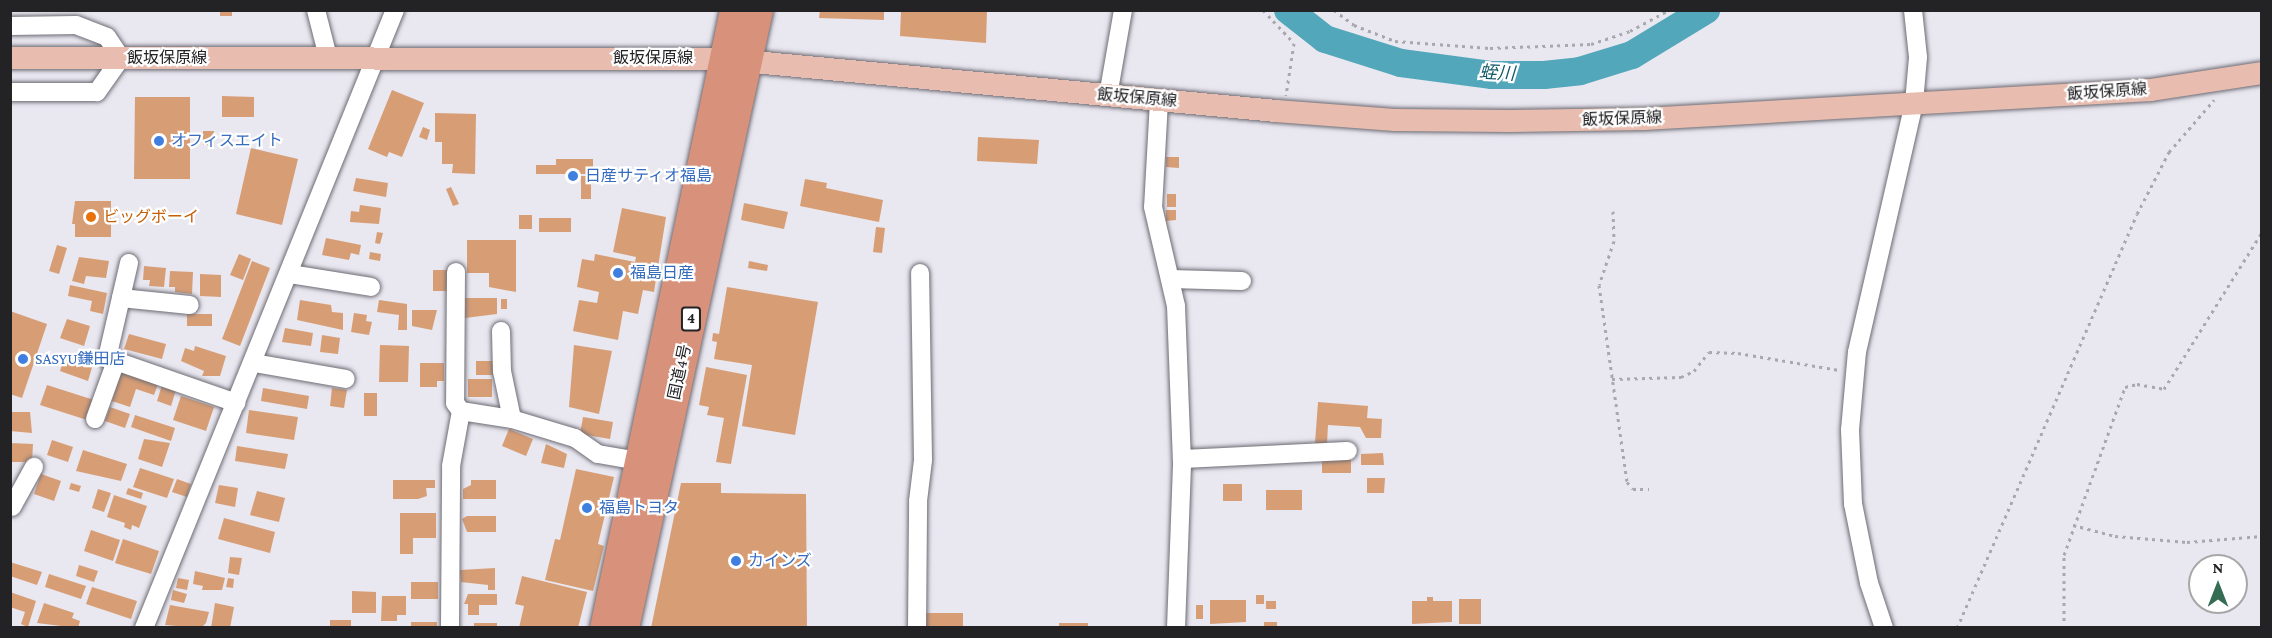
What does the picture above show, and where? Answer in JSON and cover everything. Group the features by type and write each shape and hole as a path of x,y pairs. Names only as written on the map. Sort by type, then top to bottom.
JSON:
{"highway":[{"name":"国道4号","path":"625,627 734,60 733,10"},
{"name":"国道4号","path":"603,627 639,461 734,60 759,10"}],"main road":[{"name":"飯坂保原線","path":"10,58 376,57 734,60 1108,96 1395,120 1586,121 1914,104 2151,90 2262,73"}],"street":[{"path":"316,10 328,57"},
{"path":"144,627 254,363 395,10"},
{"path":"1108,96 1123,10"},
{"path":"1884,627 1869,583 1853,504 1850,430 1855,371 1914,104 1918,57 1913,10"},
{"path":"10,26 76,25 107,37 121,58 97,92 10,92"},
{"path":"1159,100 1153,207 1176,306 1182,459 1176,627"},
{"path":"129,262 107,358 236,403"},
{"path":"456,272 455,403 461,411 512,419 575,438 598,454 639,461"},
{"path":"918,627 918,501 923,460 920,273"},
{"path":"290,274 371,287"},
{"path":"1171,279 1242,281"},
{"path":"121,298 190,305"},
{"path":"501,331 502,370 512,419"},
{"path":"95,419 116,361"},
{"path":"254,363 346,379"},
{"path":"450,627 451,466 461,411"},
{"path":"1182,459 1348,451"},
{"path":"11,507 34,467"}],"path":[{"path":"1263,10 1294,43 1283,111"},
{"path":"1334,10 1354,25 1395,41 1490,48 1591,44 1630,31 1669,10"},
{"path":"1957,627 2132,224 2169,152 2216,97 2217,81"},
{"path":"1613,211 1614,241 1599,285 1627,482 1633,489 1649,489"},
{"path":"2064,627 2064,555 2125,387 2137,384 2164,389 2262,232"},
{"path":"1612,379 1681,377 1694,371 1709,351 1855,371"},
{"path":"2073,525 2115,536 2187,542 2262,536"}],"building":[{"path":"220,10 232,10 232,16 220,16"},
{"path":"820,10 884,10 884,20 819,18"},
{"path":"901,10 987,10 986,43 900,36"},
{"path":"392,90 424,103 402,157 389,152 387,157 368,149"},
{"path":"222,96 254,97 254,117 222,117"},
{"path":"135,97 190,97 190,179 134,179"},
{"path":"435,113 476,114 475,174 452,173 453,164 442,164 442,142 435,142"},
{"path":"423,127 430,130 427,140 419,137"},
{"path":"203,131 214,131 214,145 203,145"},
{"path":"978,137 1039,140 1037,164 977,161"},
{"path":"251,148 298,159 282,225 236,214"},
{"path":"1166,157 1179,157 1179,168 1166,167"},
{"path":"556,159 593,159 593,174 536,174 536,165 556,165"},
{"path":"581,176 591,176 591,199 581,199"},
{"path":"356,178 388,183 386,197 353,191"},
{"path":"805,179 827,183 826,188 883,200 879,222 800,206"},
{"path":"451,187 459,204 453,206 446,189"},
{"path":"1167,194 1176,194 1176,207 1167,207"},
{"name":"ビッグボーイ","path":"75,201 111,201 111,237 75,237 75,224 72,224"},
{"path":"744,203 788,212 784,229 741,220"},
{"path":"360,205 381,208 379,224 350,222 351,211 359,212"},
{"path":"622,208 666,217 654,292 643,290 638,314 623,311 618,340 573,331 579,300 597,303 599,292 577,287 582,259 594,261 595,254 635,262 636,257 613,252"},
{"path":"1166,210 1176,210 1176,220 1166,221"},
{"path":"519,215 532,215 532,229 519,229"},
{"path":"539,218 571,218 571,232 539,232"},
{"path":"876,227 885,228 882,253 873,252"},
{"path":"377,232 383,233 380,244 375,243"},
{"path":"326,238 361,245 359,255 351,253 349,260 322,255"},
{"path":"467,240 516,240 516,292 489,287 489,273 467,273"},
{"path":"57,245 67,248 59,274 49,271"},
{"path":"370,252 381,254 380,261 369,259"},
{"path":"239,254 251,259 243,280 230,275"},
{"path":"79,257 109,261 106,278 86,276 84,284 72,281"},
{"path":"252,261 270,268 240,346 222,339"},
{"path":"749,261 768,265 767,271 748,268"},
{"path":"144,266 166,268 164,287 149,286 150,280 143,280"},
{"path":"433,270 447,270 447,291 433,291"},
{"path":"170,271 193,272 192,294 175,292 175,287 169,287"},
{"path":"200,274 221,275 221,297 200,296"},
{"path":"70,285 107,293 103,314 90,311 92,301 68,296"},
{"path":"727,287 818,302 795,435 742,426 752,365 714,359 717,342 712,341 713,333 719,334"},
{"path":"465,298 497,298 497,314 465,318"},
{"path":"501,299 507,299 507,309 501,309"},
{"path":"300,300 331,305 332,312 343,313 343,330 297,320"},
{"path":"379,300 407,304 407,330 398,330 399,315 377,312"},
{"path":"412,310 437,310 432,330 412,326"},
{"name":"SASYU鎌田店","path":"10,311 47,324 22,398 10,394"},
{"path":"354,313 367,315 366,321 372,322 369,335 351,332"},
{"path":"187,314 212,314 212,326 187,326"},
{"path":"67,319 90,326 84,346 60,338"},
{"path":"285,328 313,333 311,346 282,342"},
{"path":"129,334 166,344 162,359 124,349"},
{"path":"322,335 340,338 338,354 320,352"},
{"path":"380,345 409,346 408,382 379,382"},
{"path":"574,345 612,351 599,414 569,407"},
{"path":"195,346 226,356 220,376 202,376 204,371 181,361 185,348 194,351"},
{"path":"65,355 93,364 88,381 60,371"},
{"path":"476,361 493,361 493,375 476,375"},
{"path":"420,363 444,363 444,381 437,381 437,387 420,387"},
{"path":"706,367 747,375 731,464 716,462 724,418 707,415 709,407 699,405"},
{"path":"121,372 158,384 154,395 136,389 130,407 112,401"},
{"path":"468,379 492,379 492,397 468,397"},
{"path":"47,385 94,400 87,420 40,405"},
{"path":"162,385 176,390 171,406 157,401"},
{"path":"263,388 309,396 307,409 261,401"},
{"path":"332,388 347,390 344,408 330,406"},
{"path":"364,393 377,393 377,416 364,416"},
{"path":"181,396 214,407 206,431 173,420"},
{"path":"1318,402 1368,406 1367,418 1382,419 1381,438 1366,438 1360,427 1328,425 1327,444 1315,443"},
{"path":"110,407 130,414 125,428 105,421"},
{"path":"249,410 298,417 294,440 246,433"},
{"path":"10,412 30,412 32,433 10,431"},
{"path":"135,415 175,428 171,441 131,427"},
{"path":"583,417 613,422 610,439 580,434"},
{"path":"509,429 533,439 526,456 502,446"},
{"path":"144,439 170,443 162,467 138,459"},
{"path":"52,440 73,447 68,462 47,455"},
{"path":"10,443 33,444 32,462 10,462"},
{"path":"546,444 567,454 564,468 541,463"},
{"path":"237,446 288,454 285,469 235,461"},
{"path":"83,450 127,464 121,481 76,471"},
{"path":"1383,453 1384,465 1361,465 1361,454"},
{"path":"1322,456 1351,456 1351,473 1322,473"},
{"path":"140,468 174,479 167,498 133,487"},
{"name":"福島トヨタ","path":"576,469 614,477 598,544 604,546 593,591 545,580 555,539 560,540"},
{"path":"41,474 61,481 54,501 34,494"},
{"path":"1367,478 1385,478 1384,493 1367,493"},
{"path":"177,479 191,484 187,497 172,492"},
{"path":"393,480 435,480 435,488 426,488 427,496 418,499 393,499"},
{"path":"471,480 496,480 496,499 463,499 463,489 471,485"},
{"path":"71,483 81,486 79,492 69,489"},
{"name":"カインズ","path":"681,483 721,483 721,493 806,494 807,628 651,628"},
{"path":"1223,484 1242,484 1242,501 1223,501"},
{"path":"219,485 238,488 235,507 215,503"},
{"path":"128,488 143,493 141,499 126,494"},
{"path":"98,489 111,493 104,512 92,508"},
{"path":"1266,490 1302,490 1302,510 1266,510"},
{"path":"257,491 285,498 279,522 250,515"},
{"path":"114,495 147,506 139,528 132,525 131,530 124,527 125,523 107,517"},
{"path":"400,513 436,513 436,538 413,538 413,554 400,554"},
{"path":"467,516 496,516 496,532 467,532 462,519"},
{"path":"224,518 275,532 270,553 218,539"},
{"path":"91,530 120,540 113,561 84,551"},
{"path":"123,539 159,551 151,574 115,563"},
{"path":"230,557 242,558 239,575 228,573"},
{"path":"10,562 42,572 37,585 10,576"},
{"path":"79,565 98,571 94,582 76,576"},
{"path":"495,568 495,590 488,590 488,585 461,582 460,570"},
{"path":"195,571 225,578 222,590 202,590 203,586 193,584"},
{"path":"49,574 86,586 81,599 45,587"},
{"path":"522,576 587,592 578,628 519,628 524,606 515,604"},
{"path":"178,578 189,580 187,590 176,588"},
{"path":"228,578 234,579 233,588 226,587"},
{"path":"411,582 438,582 438,599 411,599"},
{"path":"92,587 137,601 131,619 86,604"},
{"path":"173,590 187,594 184,603 171,600"},
{"path":"352,591 376,592 376,613 352,613"},
{"path":"10,592 36,601 28,627 21,624 25,612 10,607"},
{"path":"468,594 497,594 497,605 479,605 479,615 468,615 468,604 464,604"},
{"path":"1256,595 1264,595 1264,604 1256,604"},
{"path":"382,596 406,596 406,615 397,615 397,621 381,621"},
{"path":"1427,597 1433,597 1433,601 1452,601 1452,622 1412,624 1412,601 1427,601"},
{"path":"1459,599 1481,599 1481,624 1459,624"},
{"path":"1210,600 1246,600 1246,622 1210,624"},
{"path":"1266,601 1276,601 1276,609 1266,609"},
{"path":"44,603 74,613 72,618 80,621 78,628 37,623"},
{"path":"215,603 234,607 230,628 211,628"},
{"path":"170,605 209,612 206,623 201,628 165,625"},
{"path":"1196,605 1203,605 1203,619 1196,619"},
{"path":"926,613 963,613 963,628 926,628"},
{"path":"330,620 351,620 351,628 330,628"},
{"path":"411,622 437,622 437,628 411,628"},
{"path":"1264,622 1277,622 1277,628 1264,628"},
{"path":"474,623 497,623 497,628 474,628"},
{"path":"1059,623 1088,623 1088,628 1059,628"}],"waterway":[{"name":"蛭川","path":"1288,10 1325,39 1401,63 1492,75 1544,75 1580,71 1632,55 1706,10"}],"place":[{"name":"オフィスエイト","path":"159,141"},
{"name":"日産サティオ福島","path":"573,176"},
{"name":"ビッグボーイ","path":"91,217"},
{"name":"福島日産","path":"618,273"},
{"name":"SASYU鎌田店","path":"23,359"},
{"name":"福島トヨタ","path":"587,508"},
{"name":"カインズ","path":"736,561"}]}
